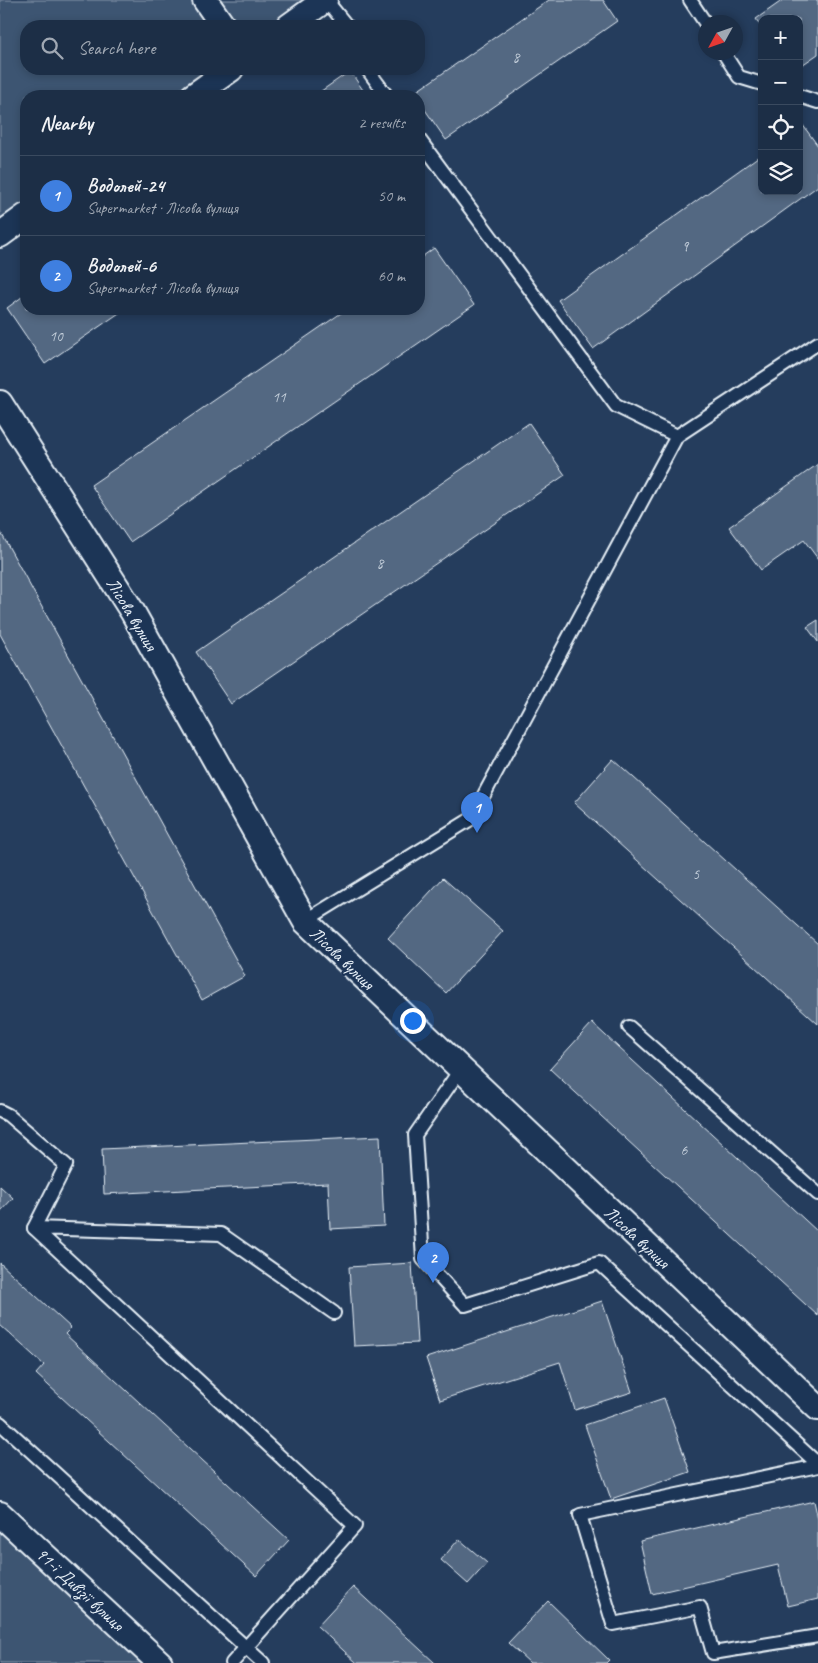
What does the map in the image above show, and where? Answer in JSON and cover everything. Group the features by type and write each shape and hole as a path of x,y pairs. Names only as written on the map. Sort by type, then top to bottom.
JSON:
{"street":[{"path":"205,0 219,20"},
{"path":"297,20 325,0"},
{"path":"201,90 223,75"},
{"path":"0,235 20,220"},
{"name":"Лісова вулиця","path":"0,403 132,611 304,921 818,1408"},
{"name":"91-ї Дивізії вулиця","path":"0,1514 160,1663"}],"lane":[{"path":"325,0 342,20"},
{"path":"690,0 700,15"},
{"path":"729,60 739,77 758,83"},
{"path":"371,75 383,90"},
{"path":"803,97 818,102"},
{"path":"425,147 616,406 677,436"},
{"path":"304,921 471,819 677,436 818,343"},
{"path":"629,1027 818,1194"},
{"path":"460,1070 415,1136 423,1259 466,1305 599,1263 818,1465"},
{"path":"0,1111 8,1115 66,1164 34,1228"},
{"path":"34,1228 221,1234 334,1313"},
{"path":"34,1228 355,1526 232,1663"},
{"path":"0,1423 263,1663"},
{"path":"818,1465 580,1515 612,1624 700,1607 713,1653 818,1636"}],"shaded area":[{"path":"0,0 325,0 297,20 20,20 20,75 223,75 201,90 20,90 20,220 0,235"},
{"path":"0,1514 160,1663 0,1663"}],"building":[{"path":"549,0 603,0 617,21 446,140 425,110 425,90 418,90"},
{"path":"783,0 818,0 818,54 803,64 803,15 762,15"},
{"path":"344,75 353,75 363,90 323,90"},
{"path":"803,125 818,146 818,186 593,349 558,300 758,157 758,195 803,195"},
{"path":"434,248 474,305 130,542 91,485 338,315 425,315 425,255"},
{"path":"20,298 20,315 116,315 45,364 7,308"},
{"path":"529,423 565,475 231,704 196,652"},
{"path":"818,464 818,559 804,540 761,570 729,527"},
{"path":"0,531 245,976 202,1000 0,634"},
{"path":"818,620 818,642 807,627"},
{"path":"613,759 818,944 818,1024 574,803"},
{"path":"443,878 503,931 446,993 388,938"},
{"path":"592,1023 818,1232 818,1316 550,1069"},
{"path":"380,1136 384,1226 330,1229 328,1183 104,1194 102,1149"},
{"path":"0,1186 13,1198 0,1212"},
{"path":"0,1263 71,1328 65,1334 289,1540 256,1576 36,1374 44,1365 0,1325"},
{"path":"412,1263 417,1343 354,1346 349,1267"},
{"path":"602,1301 632,1392 575,1410 560,1362 440,1400 426,1358"},
{"path":"664,1398 690,1472 611,1499 585,1425"},
{"path":"814,1501 818,1519 818,1599 788,1606 778,1565 652,1594 640,1541"},
{"path":"459,1539 487,1563 468,1584 441,1560"},
{"path":"353,1587 435,1663 357,1663 317,1626"},
{"path":"548,1601 609,1660 606,1663 530,1663 508,1643"}],"place":[{"name":"Водолей-24","path":"477,833"},
{"name":"Водолей-6","path":"433,1283"}]}
